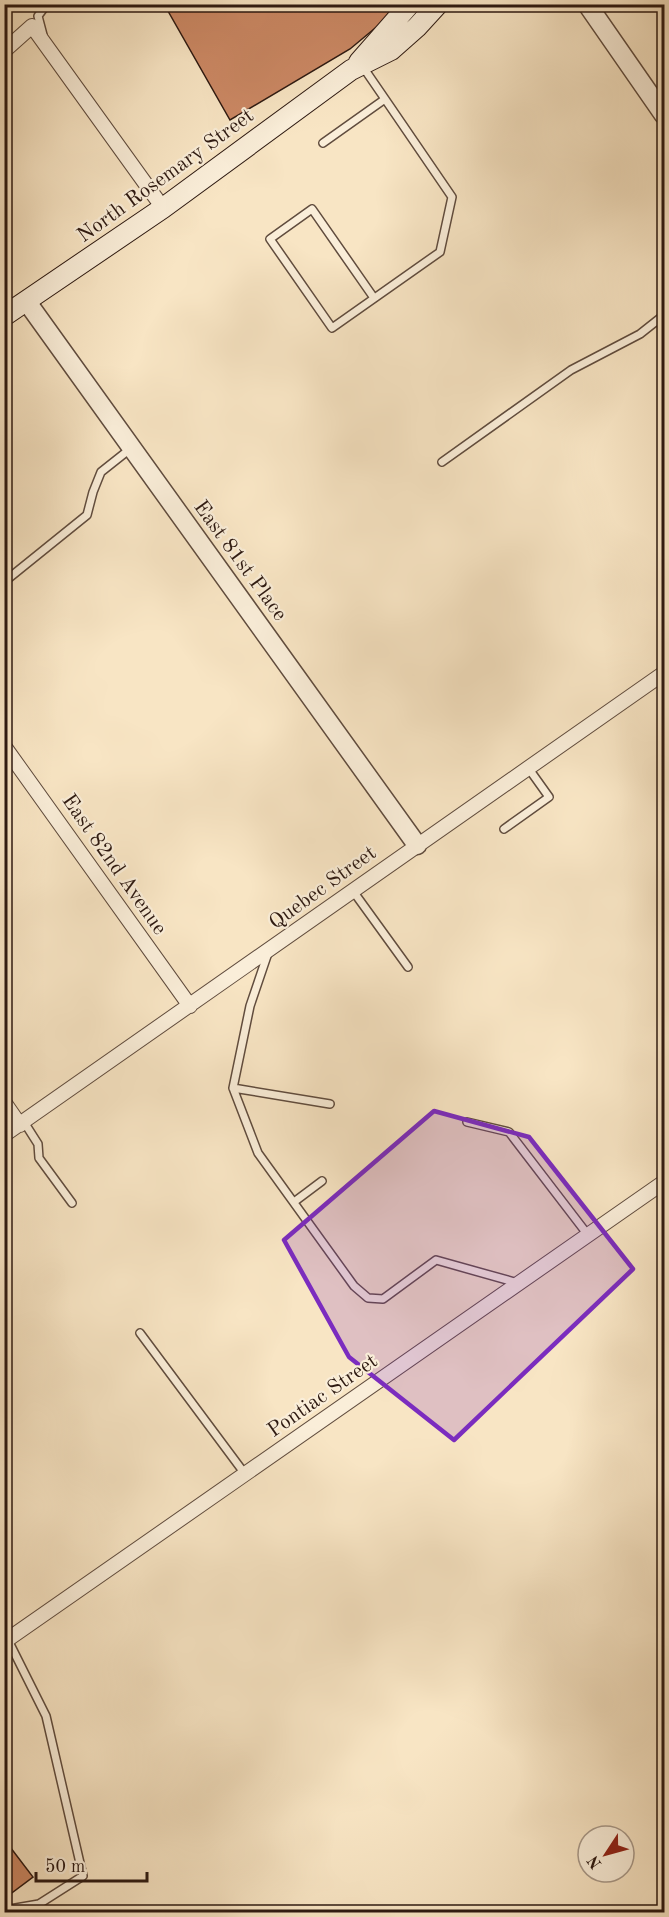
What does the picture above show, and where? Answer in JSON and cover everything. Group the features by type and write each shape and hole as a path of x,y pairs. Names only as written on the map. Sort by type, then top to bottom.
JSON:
{"main road":[{"name":"North Rosemary Street","path":"356,68 410,4"},
{"name":"North Rosemary Street","path":"4,316 163,208 356,68 391,50 438,4"}],"street":[{"path":"586,4 661,105"},
{"path":"4,51 32,26 163,208"},
{"name":"East 81st Place","path":"27,302 417,845"},
{"name":"Quebec Street","path":"4,1136 664,673"},
{"name":"East 82nd Avenue","path":"4,746 190,1006"},
{"path":"4,1102 22,1123"},
{"name":"Pontiac Street","path":"6,1641 664,1182"}],"lane":[{"path":"43,6 38,16 46,46"},
{"path":"356,68 385,99 452,197 440,252 332,328 270,239 312,209 374,298"},
{"path":"323,143 385,99"},
{"path":"442,462 572,370 640,334 664,315"},
{"path":"4,582 87,515 101,472 132,447"},
{"path":"504,830 549,797 529,769"},
{"path":"353,891 408,967"},
{"path":"268,951 250,1006 233,1088 258,1153 354,1286 368,1298 383,1299 436,1260 518,1283"},
{"path":"233,1088 330,1104"},
{"path":"467,1122 509,1132 588,1235"},
{"path":"22,1123 38,1144 39,1158 72,1203"},
{"path":"294,1202 322,1182"},
{"path":"140,1333 245,1474"},
{"path":"4,1910 39,1904 83,1875 46,1716 6,1641"}],"highlighted area":[{"path":"434,1111 529,1137 633,1269 454,1440 349,1357 284,1240"}],"building":[{"path":"164,4 400,4 398,9 350,49 230,120"},
{"path":"4,1839 33,1877 5,1898 4,1897"}]}
